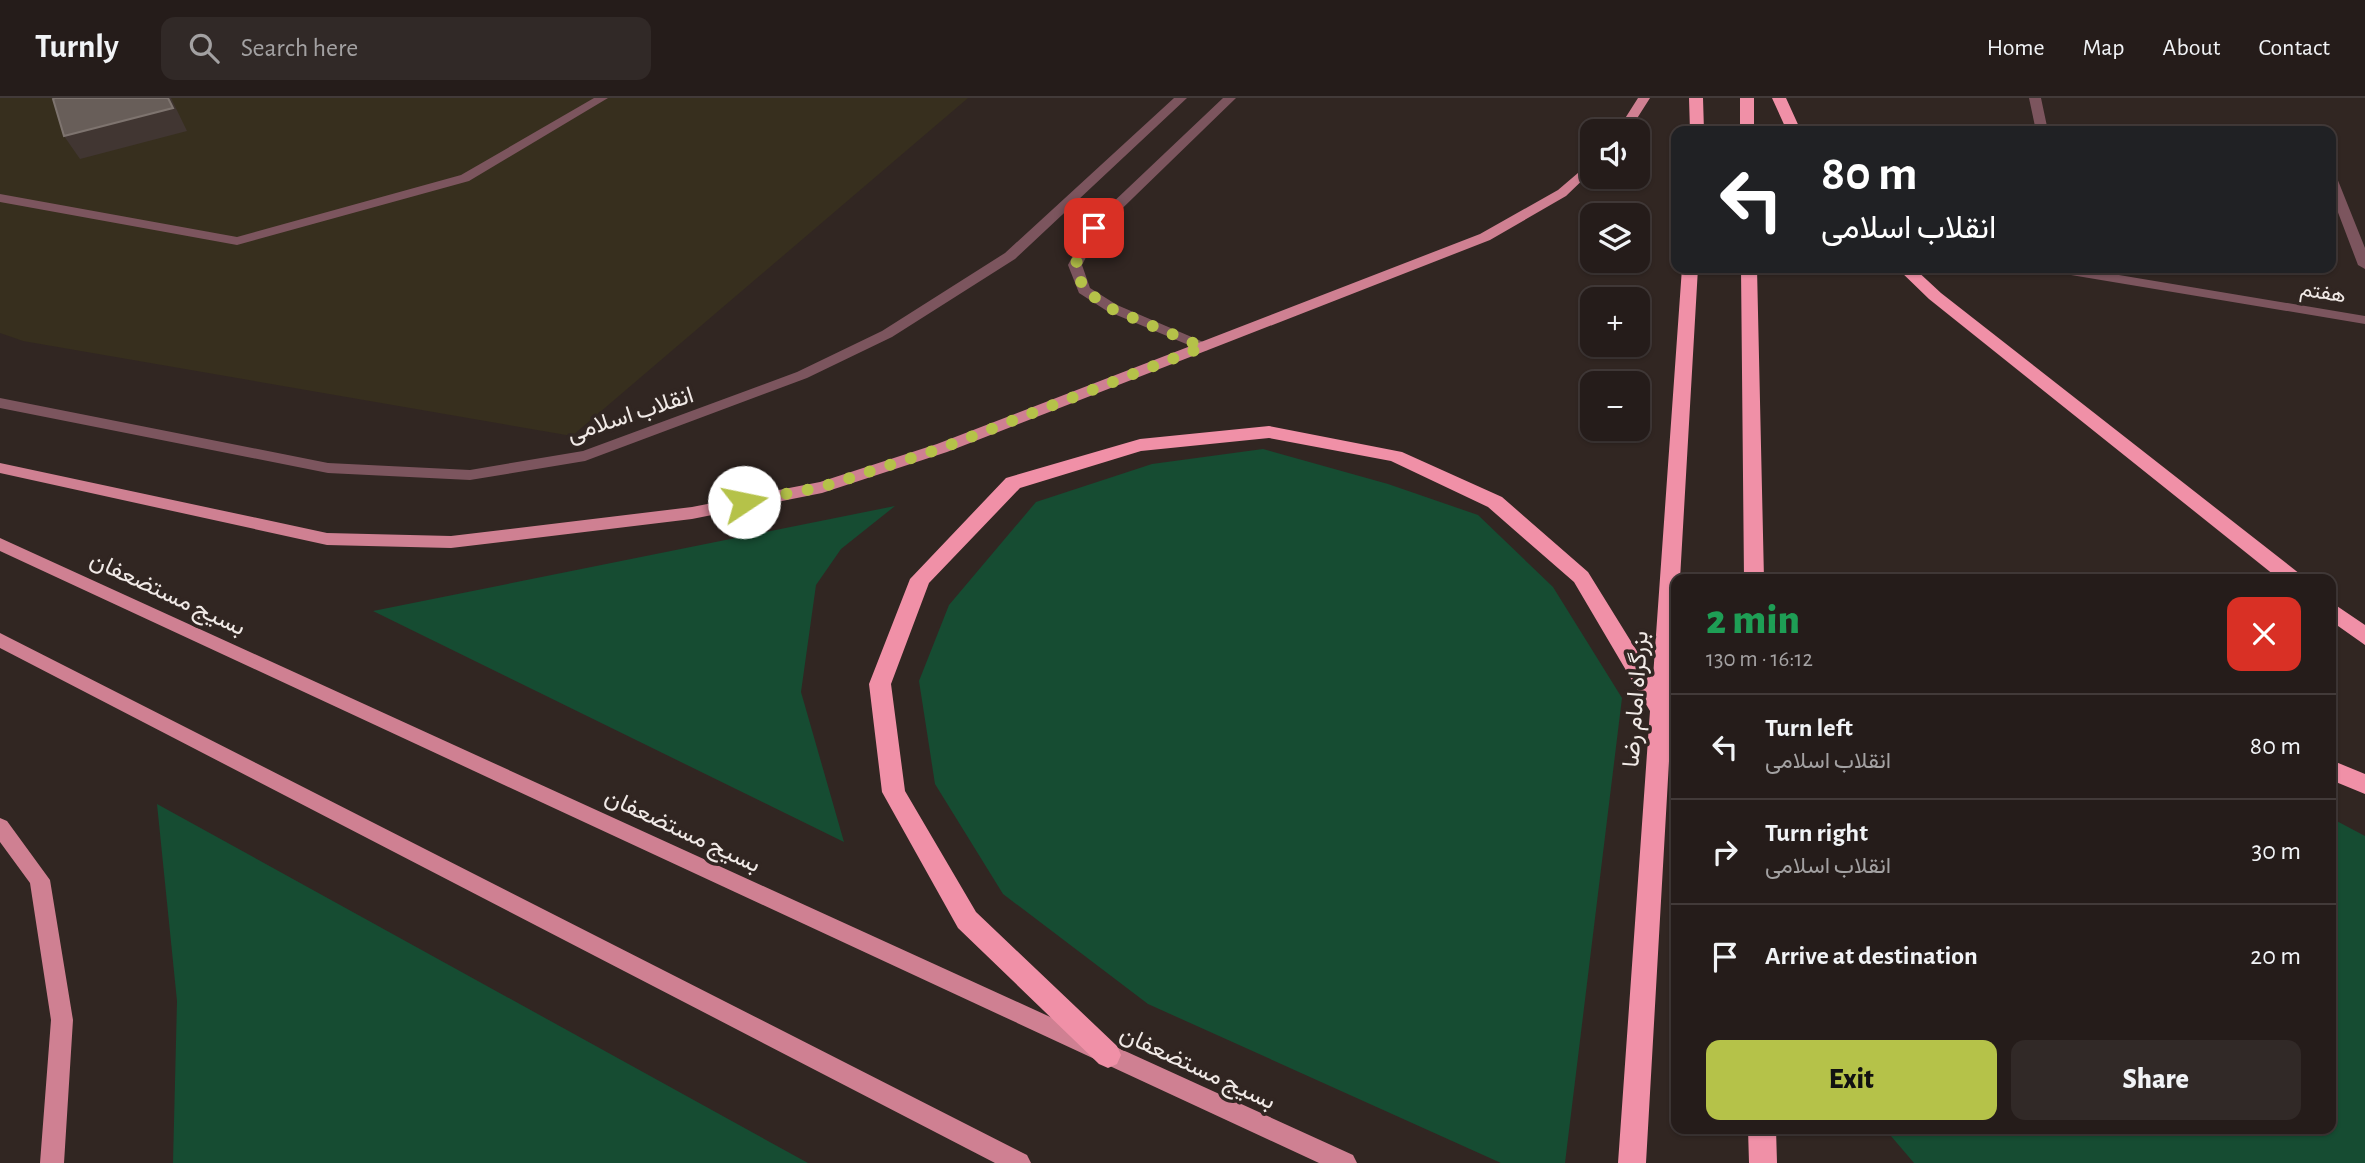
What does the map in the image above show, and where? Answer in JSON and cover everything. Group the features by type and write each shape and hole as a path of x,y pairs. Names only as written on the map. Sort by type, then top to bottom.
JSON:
{"highway":[{"path":"1696,98 1697,126"},
{"path":"1747,98 1747,126"},
{"path":"1779,98 1792,126"},
{"name":"بزرگراه امام رضا","path":"1632,1163 1690,273"},
{"path":"1749,273 1754,574"},
{"path":"1910,273 1935,296 2287,574"},
{"path":"1108,1055 967,920 894,792 880,684 920,579 1013,483 1140,445 1269,432 1395,456 1495,502 1581,577 1661,710"},
{"path":"2336,614 2365,636"},
{"path":"2336,772 2365,784"},
{"path":"1762,1134 1763,1163"}],"main road":[{"path":"1631,119 1644,98"},
{"path":"0,468 219,518 327,539 451,542 692,513 822,487 942,448 1485,237 1562,193 1580,176"},
{"name":"بسیج مستضعفان","path":"0,544 1345,1163"},
{"path":"0,640 1019,1163"},
{"path":"0,827 40,880 62,1020 52,1163"}],"street":[{"path":"0,198 237,241 465,178 602,98"},
{"name":"انقلاب اسلامی","path":"0,403 328,468 471,475 585,456 802,375 887,334 1010,256 1181,98"},
{"path":"1203,347 1112,309 1084,290 1075,265 1094,228 1230,98"},
{"path":"2035,98 2041,126"},
{"path":"2336,191 2365,265"},
{"name":"هفتم","path":"2083,273 2365,320"}],"shaded area":[{"path":"0,98 968,98 572,436 23,341 0,333"}],"green space":[{"path":"1263,449 1388,484 1478,515 1553,587 1622,698 1565,1163 1501,1163 1148,1004 1003,894 935,784 919,681 949,605 1036,502 1152,464"},
{"path":"895,506 841,549 816,585 801,692 844,842 373,611"},
{"path":"157,804 808,1163 173,1163 177,1001"},
{"path":"2336,821 2365,836 2365,1163 1914,1163 1889,1134 2336,1134"}],"building":[{"path":"168,98 173,108 64,136 53,99"}],"route":[{"path":"744,502 822,487 942,448 1203,347 1112,309 1084,290 1075,265 1094,228"}]}
